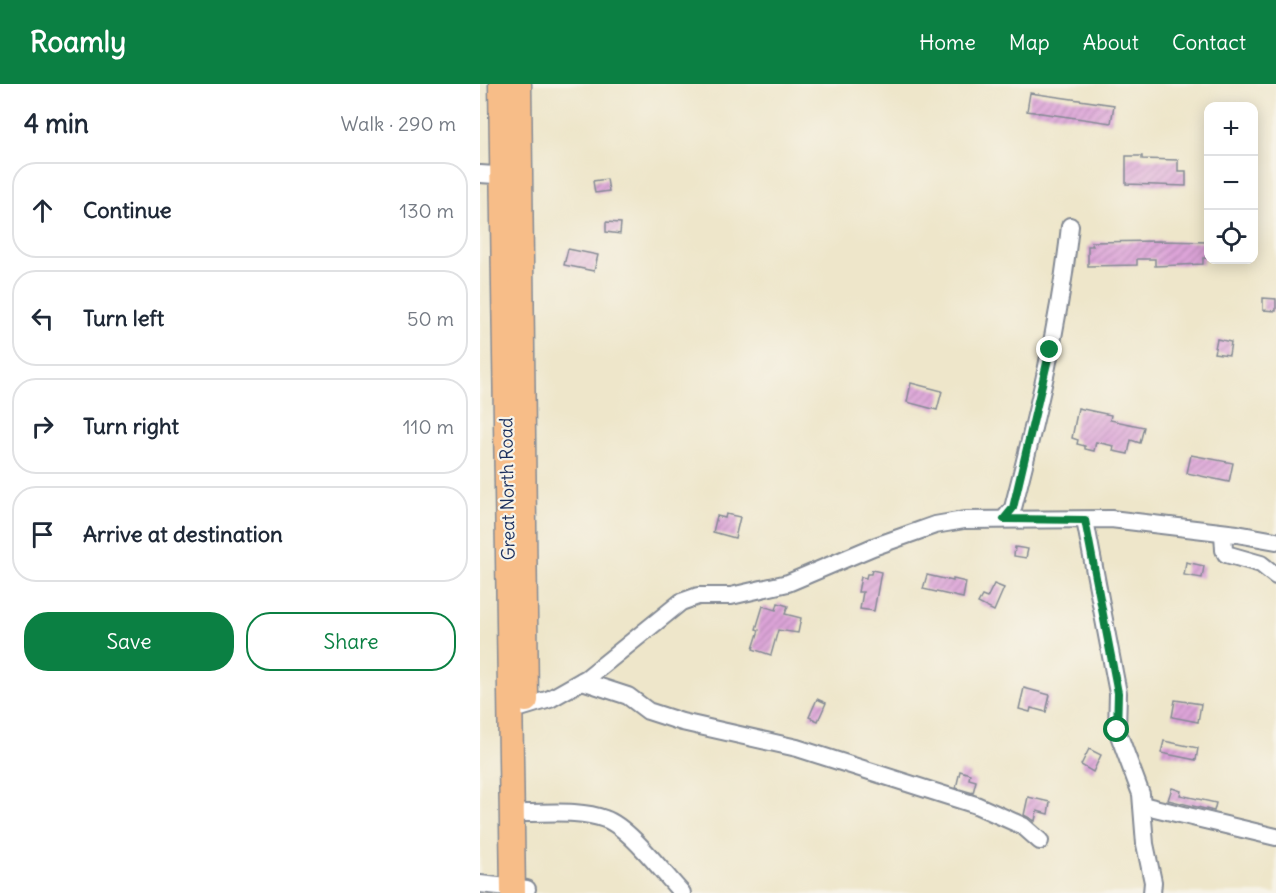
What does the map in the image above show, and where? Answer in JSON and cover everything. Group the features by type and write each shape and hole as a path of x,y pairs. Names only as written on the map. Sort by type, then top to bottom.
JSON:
{"highway":[{"name":"Great North Road","path":"501,84 501,175 518,708 520,890"},
{"name":"Great North Road","path":"501,175 519,84"},
{"name":"Great North Road","path":"518,708 526,813 520,890"}],"street":[{"path":"1004,519 1013,508 1050,350 1065,271 1070,226"},
{"path":"518,708 550,699 582,681 629,645 672,607 689,598 731,596 788,583 873,547 935,525 964,520 1124,520 1223,532 1276,542"},
{"path":"1085,520 1118,693 1117,730 1141,794 1145,844 1153,882 1152,893"},
{"path":"1223,532 1226,554 1261,564 1276,576"},
{"path":"582,681 628,696 648,711 682,722 797,748 976,805 1023,826 1040,841"},
{"path":"1142,805 1276,837"},
{"path":"526,813 568,813 605,819 625,832 682,893"},
{"path":"480,884 520,890"}],"building":[{"path":"1030,93 1114,105 1111,123 1027,111"},
{"path":"1126,156 1178,160 1178,171 1186,171 1186,186 1126,184"},
{"path":"607,179 609,191 595,193 593,181"},
{"path":"606,222 621,223 620,234 606,232"},
{"path":"1091,242 1204,242 1203,264 1155,266 1155,259 1137,259 1137,265 1088,266 1088,246 1093,246"},
{"path":"568,249 598,255 594,271 564,265"},
{"path":"1263,298 1276,299 1276,311 1263,310"},
{"path":"1217,339 1231,342 1229,355 1214,353"},
{"path":"911,383 942,391 937,410 907,402"},
{"path":"1078,408 1111,415 1110,420 1144,427 1140,443 1131,440 1128,454 1113,451 1114,446 1096,442 1094,451 1085,449 1085,446 1077,444 1078,440 1072,438"},
{"path":"1191,455 1233,463 1229,482 1187,473"},
{"path":"726,514 740,517 735,538 713,532 717,516 725,518"},
{"path":"1015,547 1028,549 1026,558 1014,556"},
{"path":"1186,562 1204,566 1202,578 1184,575"},
{"path":"872,570 881,572 874,611 860,609 863,592 858,592 861,577 866,578"},
{"path":"927,575 966,582 963,598 923,589"},
{"path":"994,584 1004,588 994,611 978,603 982,596 987,598"},
{"path":"778,603 788,606 785,614 801,618 798,633 778,630 771,655 753,649 763,606 776,610"},
{"path":"1024,688 1050,695 1046,712 1031,708 1030,712 1019,709"},
{"path":"817,699 826,703 818,721 809,717"},
{"path":"1175,700 1201,704 1198,722 1172,717"},
{"path":"1164,741 1198,748 1196,760 1161,753"},
{"path":"1089,749 1101,755 1093,772 1081,765"},
{"path":"960,771 970,774 969,779 976,781 973,793 956,788"},
{"path":"1172,788 1181,791 1180,795 1216,803 1214,811 1168,800"},
{"path":"1028,797 1050,802 1048,814 1037,811 1035,821 1024,815"}],"route":[{"path":"1050,350 1013,508 1004,519 1085,520 1118,693 1117,730"}]}
